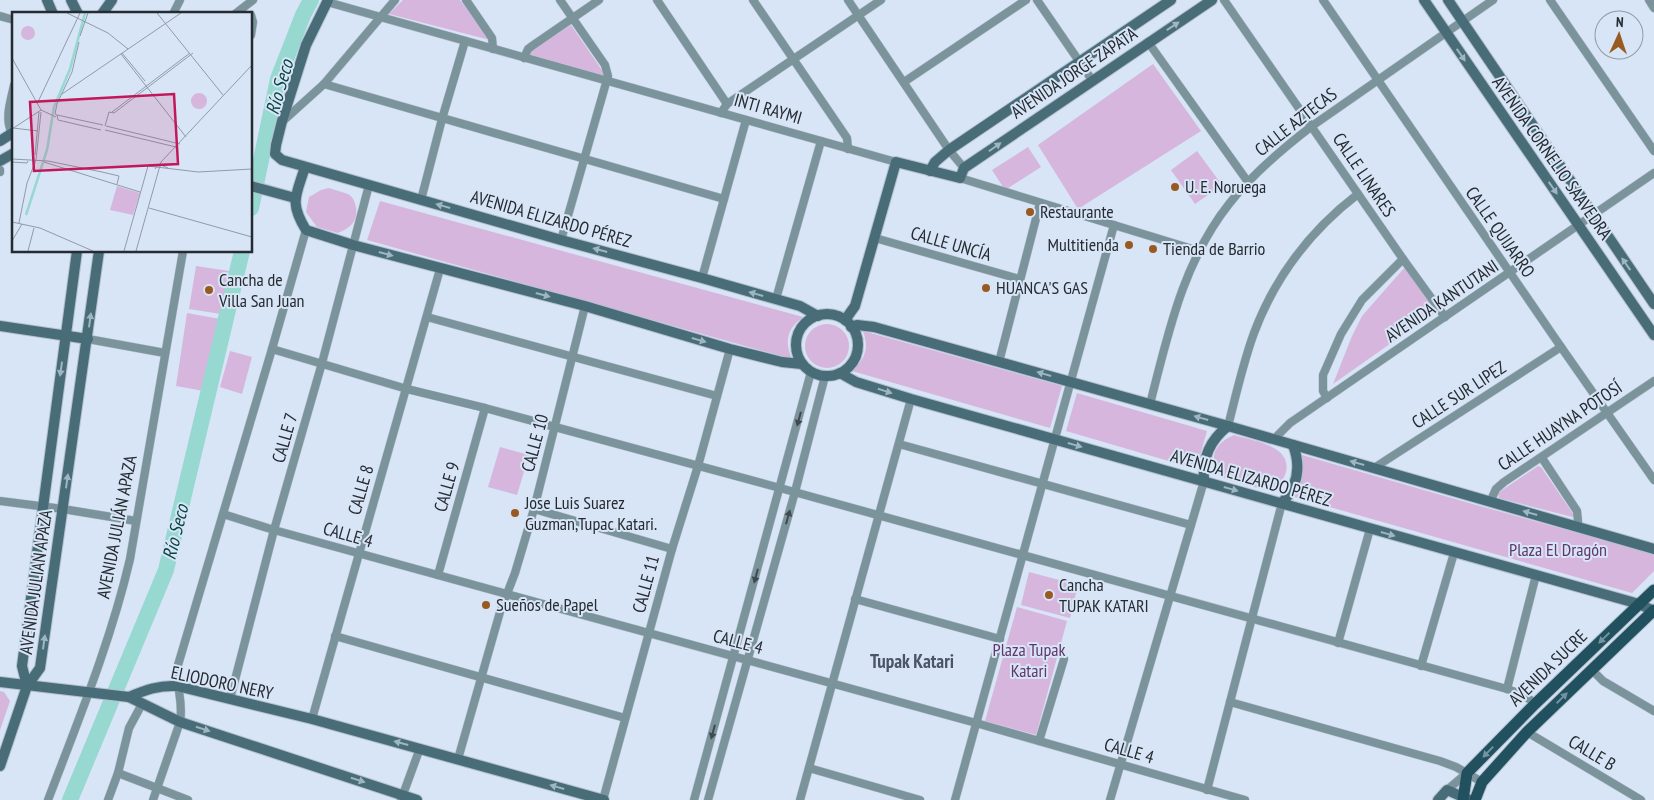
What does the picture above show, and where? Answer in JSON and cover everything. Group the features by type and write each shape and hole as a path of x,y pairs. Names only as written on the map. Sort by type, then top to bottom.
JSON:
{"main road":[{"name":"AVENIDA SUCRE","path":"1468,773 1535,704 1654,590"},
{"name":"AVENIDA SUCRE","path":"1482,782 1527,732 1654,611"},
{"path":"1468,773 1468,799"},
{"path":"1468,799 1482,782"}],"street":[{"path":"46,0 52,12"},
{"path":"71,0 77,12"},
{"path":"103,12 112,0"},
{"path":"174,12 180,0"},
{"path":"249,12 253,0"},
{"path":"282,121 324,84 395,0"},
{"path":"466,0 492,38 493,49"},
{"path":"560,0 608,71 607,81 561,240"},
{"path":"524,58 528,49 599,0"},
{"path":"656,0 727,104"},
{"path":"753,0 847,138 848,149"},
{"path":"848,0 949,150 964,168 960,178"},
{"path":"721,113 727,104 881,0"},
{"path":"904,82 1026,0"},
{"path":"1037,0 1092,80"},
{"name":"AVENIDA JORGE ZAPATA","path":"930,171 935,162 949,150 1171,0"},
{"name":"AVENIDA JORGE ZAPATA","path":"964,168 1212,0"},
{"name":"CALLE LINARES","path":"1224,0 1445,317"},
{"name":"CALLE QUIJARRO","path":"1323,0 1511,272 1560,347 1654,480"},
{"name":"AVENIDA CORNELIO SAAVEDRA","path":"1424,0 1654,335"},
{"name":"AVENIDA CORNELIO SAAVEDRA","path":"1448,0 1654,304"},
{"name":"CALLE AZTECAS","path":"1150,404 1170,328 1188,273 1218,218 1248,182 1286,146 1312,126 1493,0"},
{"path":"1550,0 1654,151"},
{"path":"1649,0 1654,8"},
{"path":"282,121 306,45 327,1"},
{"name":"INTI RAYMI","path":"327,1 848,149 960,178 1199,251"},
{"path":"421,200 465,41"},
{"path":"1148,42 1248,182"},
{"path":"324,84 724,199"},
{"path":"12,96 8,124 12,130"},
{"path":"702,278 746,120"},
{"name":"AVENIDA ELIZARDO PÉREZ","path":"282,121 276,145 276,154 282,160 800,306 818,316"},
{"path":"0,140 12,133"},
{"path":"776,300 821,141"},
{"path":"0,161 12,154"},
{"path":"848,324 855,306 896,162"},
{"path":"305,167 295,198 296,213 306,230 440,269 585,306 730,349 782,362 802,364"},
{"name":"AVENIDA KANTUTANI","path":"1274,439 1290,423 1654,173"},
{"name":"CALLE 7","path":"230,699 274,530 322,363 369,185"},
{"path":"252,186 295,198"},
{"path":"1110,800 1204,481 1204,462 1214,439 1228,426 1253,335 1271,295 1297,254 1314,233 1336,211 1358,194"},
{"path":"999,362 1040,203"},
{"path":"955,800 1114,225"},
{"path":"153,800 180,722 182,711 177,686 178,664 306,230"},
{"name":"CALLE UNCÍA","path":"875,238 1019,279"},
{"name":"AVENIDA JULIAN APAZA","path":"26,686 22,666 77,252"},
{"name":"AVENIDA JULIAN APAZA","path":"26,686 40,668 99,252"},
{"name":"AVENIDA JULIÁN APAZA","path":"48,800 93,693 123,588 183,252"},
{"path":"1327,398 1323,391 1323,375 1341,334 1362,300 1403,259"},
{"name":"CALLE 8","path":"312,719 440,269"},
{"name":"CALLE 10","path":"458,759 500,612 515,573 534,509 585,306"},
{"path":"848,324 856,338 857,350 850,366 840,373 825,376 812,372 802,364 796,348 798,336 808,321 818,316 829,315 848,324 874,327 1654,548"},
{"path":"427,316 717,396"},
{"path":"0,326 165,352"},
{"name":"CALLE SUR LIPEZ","path":"1374,468 1560,347"},
{"path":"272,349 407,389 485,408 795,492 1507,689 1522,694 1535,704"},
{"name":"CALLE 11","path":"604,800 648,634 698,466 730,349"},
{"path":"694,800 812,372"},
{"name":"AVENIDA ELIZARDO PÉREZ","path":"840,373 856,382 911,399 1639,604 1654,611"},
{"path":"708,800 795,492 825,376"},
{"name":"CALLE HUAYNA POTOSÍ","path":"1490,502 1496,489 1504,482 1654,381"},
{"path":"800,800 911,399"},
{"name":"CALLE 9","path":"438,575 485,408"},
{"path":"899,444 1043,482 1191,525"},
{"path":"1207,790 1282,503 1294,486 1297,473 1297,459 1293,445"},
{"path":"1542,458 1576,511 1578,517 1577,527"},
{"path":"0,501 136,521"},
{"path":"534,509 672,549"},
{"name":"CALLE 4","path":"223,514 274,530 976,723 1245,800"},
{"path":"1338,643 1370,528"},
{"path":"1421,666 1454,553"},
{"path":"1507,689 1536,575"},
{"path":"856,599 1000,639"},
{"path":"335,636 625,718"},
{"path":"1039,741 1064,659"},
{"path":"1592,670 1603,681 1654,711"},
{"path":"0,682 127,697 180,722 402,798 417,800"},
{"path":"0,766 26,686"},
{"name":"ELIODORO NERY","path":"127,697 154,687 177,686 312,719 604,800"},
{"path":"1230,702 1440,761 1468,773 1482,782"},
{"path":"108,800 118,774 128,728 142,704"},
{"name":"CALLE B","path":"1527,732 1642,800"},
{"path":"402,798 420,748"},
{"path":"808,768 920,800"},
{"path":"1438,800 1468,773"},
{"path":"118,774 188,800"},
{"path":"1447,790 1468,799"}],"green space":[{"path":"403,0 460,0 490,40 389,14"},
{"path":"571,25 606,76 527,54"},
{"path":"1153,64 1201,131 1078,209 1038,145"},
{"path":"1028,147 1041,167 1005,190 992,170"},
{"path":"1197,151 1222,185 1195,204 1171,170"},
{"path":"329,188 350,195 356,207 356,217 352,224 338,233 317,227 306,212 309,197"},
{"path":"380,201 803,317 790,331 788,347 792,359 367,240"},
{"name":"Cancha de Villa San Juan","path":"196,266 229,271 221,314 189,309"},
{"path":"1405,267 1438,310 1333,384 1362,316"},
{"path":"187,313 220,319 204,391 176,386"},
{"path":"831,324 843,330 848,338 848,354 843,362 835,367 823,368 811,362 806,354 805,342 811,330 819,325"},
{"path":"863,331 1062,386 1050,428 852,371 860,362 865,352 866,343"},
{"path":"230,351 252,357 242,394 220,387"},
{"path":"1077,393 1207,431 1196,469 1066,431"},
{"path":"1234,435 1260,442 1277,450 1283,456 1286,463 1286,472 1279,484 1267,490 1230,480 1220,475 1214,463 1215,452 1218,446"},
{"path":"500,447 529,455 517,495 488,487"},
{"name":"Plaza El Dragón","path":"1302,455 1654,554 1654,571 1632,593 1291,496 1298,487 1302,477"},
{"path":"1538,466 1541,467 1576,518 1499,498 1498,493"},
{"name":"Cancha TUPAK KATARI","path":"1029,572 1078,585 1070,618 1021,605"},
{"name":"Plaza Tupak Katari","path":"1017,607 1067,621 1036,735 985,721"},
{"path":"0,691 4,692 10,701 0,730"}],"waterway":[{"name":"Río Seco","path":"252,203 278,79 303,15 311,0"},
{"name":"Río Seco","path":"70,800 166,570 242,252"}],"place":[{"name":"U. E. Noruega","path":"1175,187"},
{"name":"Restaurante","path":"1030,212"},
{"name":"Multitienda","path":"1129,245"},
{"name":"Tienda de Barrio","path":"1153,249"},
{"name":"HUANCA'S GAS","path":"986,288"},
{"name":"Cancha de Villa San Juan","path":"209,290"},
{"name":"Jose Luis Suarez Guzman,Tupac Katari.","path":"515,513"},
{"name":"Cancha TUPAK KATARI","path":"1049,595"},
{"name":"Sueños de Papel","path":"486,605"}],"district":[{"name":"Tupak Katari","path":"912,661"}]}
